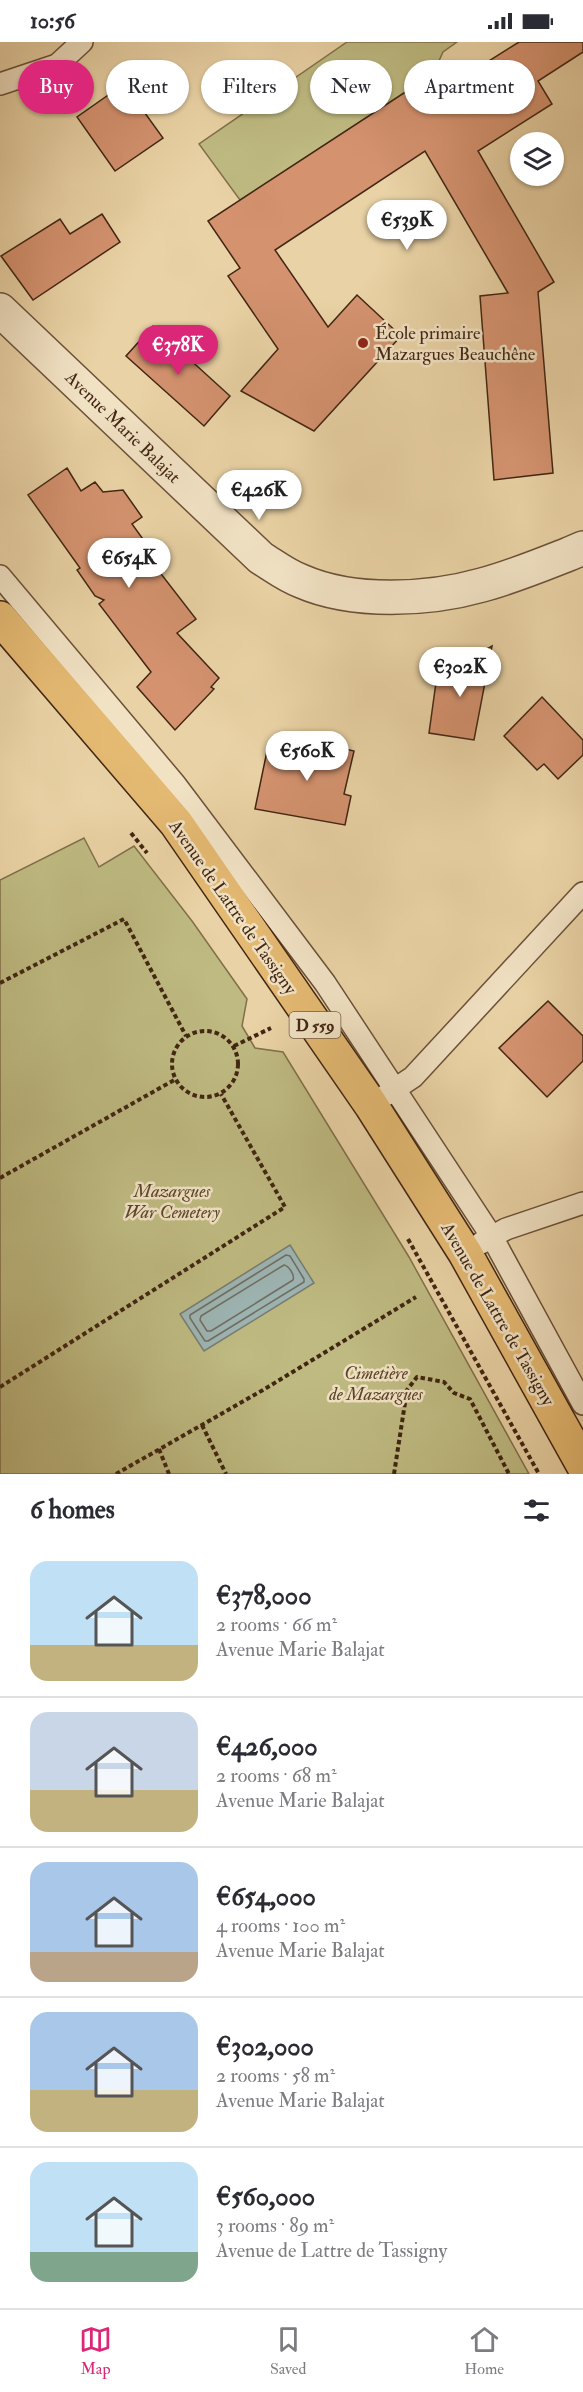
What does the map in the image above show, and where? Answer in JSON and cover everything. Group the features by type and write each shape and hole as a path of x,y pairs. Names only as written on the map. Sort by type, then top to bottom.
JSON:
{"main road":[{"name":"Avenue de Lattre de Tassigny","path":"0,618 176,823 383,1097 478,1245 583,1465"}],"street":[{"name":"Avenue Marie Balajat","path":"0,310 261,558 300,581 341,594 381,598 455,591 483,585 583,548"}],"lane":[{"path":"2,80 57,64 82,42"},
{"path":"0,576 175,784 324,983 383,1097 413,1077 583,893"},
{"path":"583,1203 506,1229 478,1245 583,1404"}],"path":[{"path":"123,825 154,861"},
{"path":"0,983 124,919 186,1036"},
{"path":"234,1046 279,1024"},
{"path":"196,1031 217,1033 227,1038 234,1046 238,1057 238,1068 235,1079 221,1094 208,1097 196,1096 186,1092 176,1079 171,1064 173,1053 186,1036 196,1031"},
{"path":"0,1178 176,1079"},
{"path":"0,1387 285,1207 221,1094"},
{"path":"407,1239 539,1474"},
{"path":"119,1473 263,1390 416,1297"},
{"path":"394,1474 407,1390 417,1377 444,1382 454,1393 470,1399 509,1474"},
{"path":"202,1425 226,1474"},
{"path":"159,1449 169,1474"}],"green space":[{"path":"347,42 457,42 443,52 439,60 404,60 404,93 392,101 392,60 321,60"},
{"path":"310,68 310,114 372,114 240,200 199,144 243,114 298,114 298,76"},
{"name":"Mazargues War Cemetery","path":"84,838 99,867 134,846 192,921 247,999 242,1026 255,1048 283,1052 409,1257 529,1474 0,1474 0,880"}],"water":[{"path":"290,1245 314,1283 204,1351 180,1314"}],"building":[{"path":"519,42 583,42 583,52 538,81 552,104 478,151 554,282 538,292 553,473 494,480 480,296 508,293 425,151 275,250 328,327 357,295 401,336 314,431 241,391 278,349 228,276 240,268 208,221 372,114 392,114 392,101 404,93 404,114 535,114 535,60 490,60"},
{"path":"106,97 106,114 146,114 163,138 115,171 77,117 81,114 94,114 94,105"},
{"path":"102,214 120,242 33,300 1,256 60,219 70,234"},
{"path":"153,326 230,396 204,426 126,356"},
{"path":"67,468 81,491 95,482 103,492 123,490 142,517 132,524 163,567 158,570 196,619 177,633 219,678 211,687 214,689 175,730 137,687 151,672 99,604 104,600 95,596 77,570 80,568 28,495"},
{"path":"492,646 474,740 429,733 438,668 452,669"},
{"path":"542,697 583,740 583,755 558,779 544,764 537,770 504,736"},
{"path":"306,740 354,751 344,794 351,796 345,825 255,809 267,751"},
{"path":"548,1001 583,1036 583,1061 547,1097 499,1048"}],"place":[{"name":"École primaire Mazargues Beauchêne","path":"363,343"}],"park label":[{"name":"Cimetière de Mazargues","path":"376,1383"}]}
